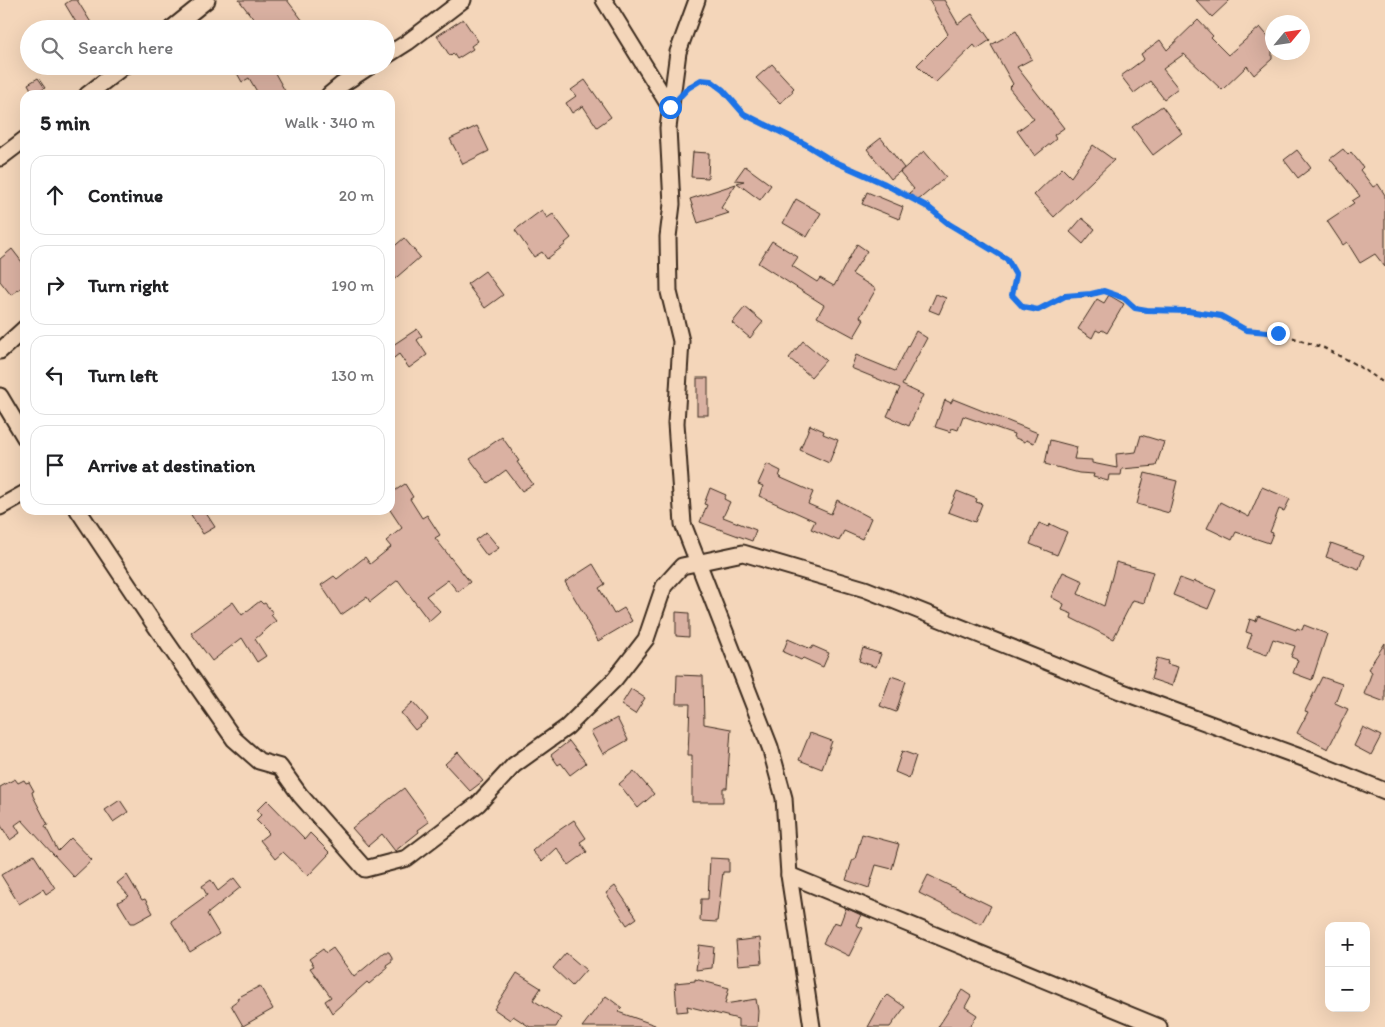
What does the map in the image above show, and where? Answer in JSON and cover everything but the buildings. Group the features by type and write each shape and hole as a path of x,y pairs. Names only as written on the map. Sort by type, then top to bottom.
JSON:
{"street":[{"path":"182,20 206,0"},
{"path":"395,50 463,0"},
{"path":"604,0 670,107"},
{"path":"697,0 678,52 668,128 672,204 668,236 669,292 681,341 676,423 683,524 770,747 784,798 789,875 812,1027"},
{"path":"93,90 113,75"},
{"path":"334,90 356,75"},
{"path":"0,158 20,143"},
{"path":"0,350 20,332"},
{"path":"0,396 20,430"},
{"path":"0,507 20,496"},
{"path":"81,515 234,739 260,761 280,767 300,795 365,869 407,858 478,804 514,765 567,727 614,679 646,639 664,586 682,566 743,554 865,589 1120,691 1311,761 1385,791"},
{"path":"789,875 1159,1027"}],"path":[{"path":"688,88 701,80 711,81 723,90 744,114 805,144 831,160 883,183 928,207 949,224 1007,259 1016,275 1012,295 1023,307 1038,310 1065,296 1104,291 1124,298 1135,308 1188,311 1221,316 1246,330 1278,333 1324,348 1385,384"}],"route":[{"path":"670,107 688,88 701,80 711,81 723,90 744,114 805,144 831,160 883,183 928,207 949,224 1007,259 1016,275 1012,295 1023,307 1038,310 1065,296 1104,291 1124,298 1135,308 1188,311 1221,316 1246,330 1278,333"}]}
